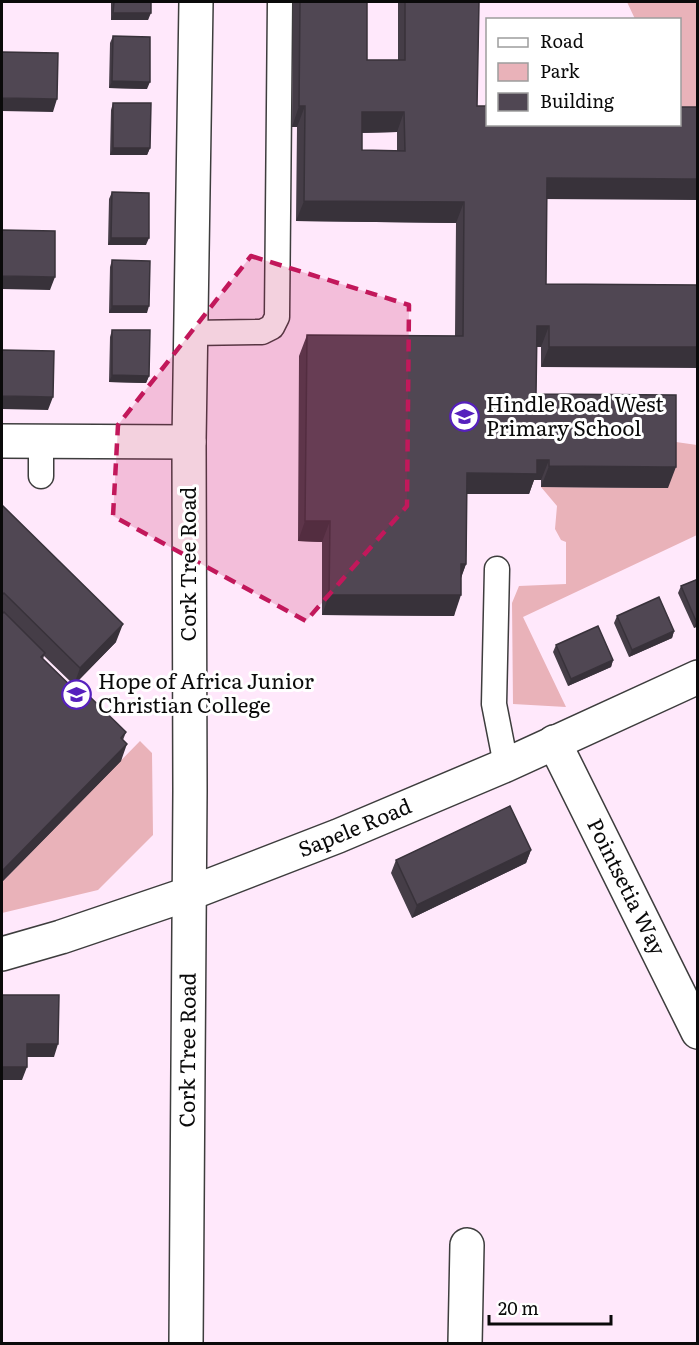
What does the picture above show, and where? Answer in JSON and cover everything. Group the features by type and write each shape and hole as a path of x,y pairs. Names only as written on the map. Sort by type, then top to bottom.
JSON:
{"street":[{"name":"Cork Tree Road","path":"186,1344 190,791 189,442 196,2"},
{"path":"2,441 189,442"},
{"name":"Sapele Road","path":"2,954 61,937 188,894 338,836 506,765 698,676"},
{"name":"Pointsetia Way","path":"554,742 698,1032"},
{"path":"465,1344 467,1245"}],"lane":[{"path":"190,333 262,332 272,327 277,317 280,2"},
{"path":"41,442 41,476"},
{"path":"497,569 494,704 506,765"}],"highlighted area":[{"path":"251,256 409,305 407,506 306,621 113,516 118,425"}],"green space":[{"path":"627,2 697,2 697,119 681,112 681,18 635,18"},
{"path":"669,441 697,445 697,535 523,617 566,707 513,704 512,603 519,586 566,584 566,542 561,540 555,529 557,506 541,487 668,488"},
{"path":"140,741 152,753 153,835 98,890 2,913 2,882"}],"building":[{"path":"114,2 151,2 151,13 113,13"},
{"path":"300,2 367,2 367,60 405,60 405,2 479,2 477,106 486,106 486,126 681,126 681,107 698,107 698,179 547,178 546,284 698,285 698,347 549,347 549,326 537,326 536,394 676,395 676,467 549,466 549,460 537,460 537,474 467,473 466,564 461,564 461,595 329,595 330,521 305,521 307,335 463,336 464,202 304,201 305,106 299,106","holes":["362,112 404,112 405,151 362,150"]},
{"path":"113,36 150,37 150,82 112,81"},
{"path":"2,52 58,53 57,99 2,98"},
{"path":"113,103 151,103 150,148 113,148"},
{"path":"112,192 149,193 149,238 111,238"},
{"path":"2,230 55,231 55,277 2,276"},
{"path":"112,260 150,261 149,306 112,306"},
{"path":"112,330 150,330 149,376 112,375"},
{"path":"2,350 54,351 53,397 2,396"},
{"path":"2,505 123,624 80,668 4,593 2,595"},
{"path":"698,579 698,620 696,621 681,586"},
{"path":"659,597 674,631 632,650 617,616"},
{"path":"4,612 45,653 41,657 80,695 84,691 126,732 121,738 127,744 2,871 2,614"},
{"path":"598,626 613,660 571,679 556,645"},
{"path":"510,806 531,850 417,905 396,860"},
{"path":"2,995 59,995 58,1044 27,1044 27,1067 2,1067"}],"place":[{"name":"Hindle Road West Primary School","path":"465,417"},
{"name":"Hope of Africa Junior Christian College","path":"77,694"}]}
